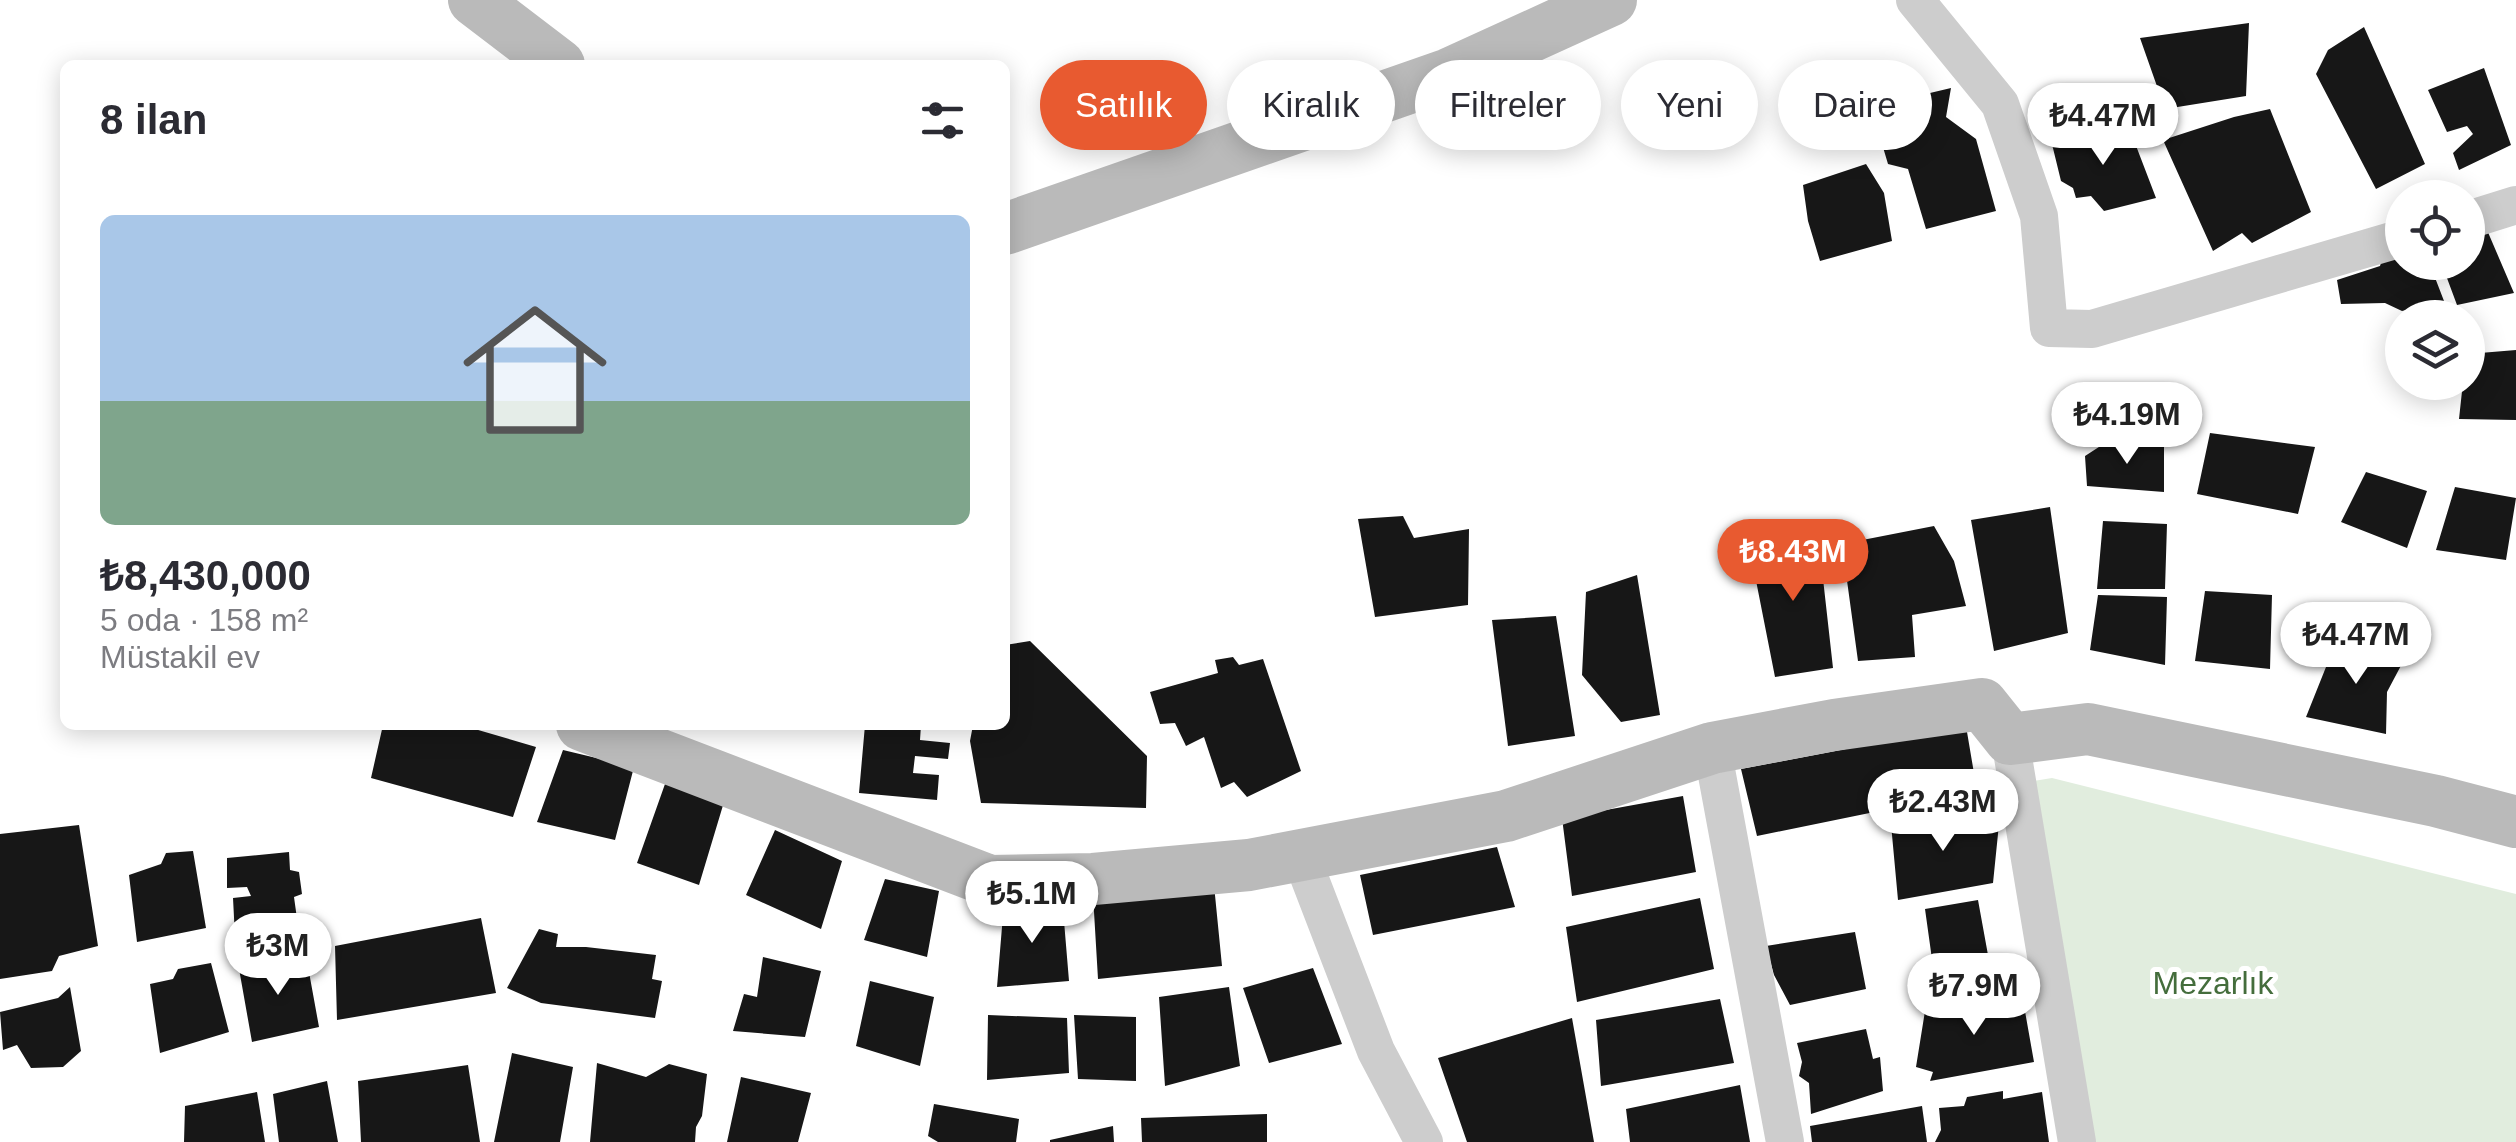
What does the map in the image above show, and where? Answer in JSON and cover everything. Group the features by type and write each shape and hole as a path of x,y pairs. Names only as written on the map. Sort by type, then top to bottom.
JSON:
{"street":[{"path":"474,0 552,60"},
{"path":"1010,226 1449,74 1611,0"},
{"path":"1916,0 2000,104 2039,216 2049,328 2092,329 2385,243"},
{"path":"2485,215 2516,206"},
{"path":"595,730 990,881 1093,880 1249,866 1506,816 1712,748 1982,704 2010,738 2077,1142"},
{"path":"2010,738 2088,729 2436,800 2516,822"},
{"path":"1712,748 1785,1142"},
{"path":"1301,856 1376,1052 1424,1142"}],"green space":[{"name":"Mezarlık","path":"2052,778 2516,894 2516,1142 2086,1142 2022,783"}],"building":[{"path":"2249,23 2246,96 2165,109 2140,38"},
{"path":"2364,27 2425,164 2394,180 2385,180 2385,184 2376,189 2316,74 2328,50"},
{"path":"2484,68 2511,145 2459,170 2453,153 2473,134 2467,126 2447,132 2428,90"},
{"path":"1951,88 1946,117 1976,139 1996,211 1926,229 1908,169 1888,164 1884,150 1932,150 1932,93"},
{"path":"2270,109 2311,212 2252,243 2242,233 2213,251 2163,140"},
{"path":"2088,130 2130,130 2156,198 2104,211 2091,196 2076,198 2073,188 2061,181 2051,140"},
{"path":"1866,164 1884,193 1892,241 1820,261 1803,185"},
{"path":"2485,225 2514,293 2481,300 2455,300 2448,280 2485,280"},
{"path":"2385,250 2385,280 2436,280 2444,300 2341,304 2337,280 2380,266"},
{"path":"2516,350 2516,420 2459,419 2461,400 2485,400 2485,353"},
{"path":"2210,433 2315,447 2298,514 2197,494"},
{"path":"2164,444 2164,492 2087,486 2085,456 2102,445"},
{"path":"2366,472 2427,491 2407,548 2341,522"},
{"path":"2455,487 2516,498 2506,560 2436,550"},
{"path":"2050,507 2068,633 1994,651 1971,520"},
{"path":"1403,516 1414,538 1469,529 1468,605 1375,617 1358,519"},
{"path":"2103,521 2167,524 2165,589 2097,589"},
{"path":"1934,526 1954,561 1966,606 1912,615 1915,657 1858,661 1842,544"},
{"path":"1818,534 1833,668 1775,677 1749,545"},
{"path":"1637,575 1660,715 1621,722 1582,675 1586,592"},
{"path":"2205,591 2272,595 2270,669 2195,661"},
{"path":"2098,595 2167,597 2165,665 2090,650"},
{"path":"1556,616 1575,736 1508,746 1492,620"},
{"path":"2338,637 2405,658 2387,692 2386,734 2306,717"},
{"path":"1030,641 1147,756 1146,808 981,803 970,741 972,730 1010,730 1010,644"},
{"path":"1233,657 1239,665 1263,659 1301,771 1247,797 1234,782 1221,788 1204,737 1186,746 1175,723 1160,724 1150,692 1218,673 1215,660"},
{"path":"1966,726 1977,791 1757,836 1741,769"},
{"path":"382,730 478,730 536,747 513,817 371,778"},
{"path":"865,730 921,730 920,740 950,743 948,759 915,756 913,773 939,775 937,800 859,793"},
{"path":"563,750 634,767 615,840 537,822"},
{"path":"665,784 724,802 699,885 637,863"},
{"path":"1683,796 1696,872 1572,896 1562,818"},
{"path":"1963,807 1970,823 1999,824 1993,883 1898,900 1891,824 1922,824 1925,812"},
{"path":"79,825 98,946 59,956 52,971 0,979 0,834"},
{"path":"775,830 842,861 821,929 746,895"},
{"path":"1497,847 1515,907 1373,935 1360,875"},
{"path":"193,851 206,928 137,942 129,875 161,864 166,853"},
{"path":"289,852 290,870 299,872 302,894 294,897 298,926 235,937 233,898 251,896 247,887 227,888 227,858"},
{"path":"885,879 939,891 927,957 864,940"},
{"path":"1214,885 1222,966 1098,979 1093,895"},
{"path":"1700,898 1714,969 1577,1002 1566,927"},
{"path":"1978,900 1992,977 1936,988 1925,909"},
{"path":"1004,903 1063,909 1069,981 997,987"},
{"path":"481,918 496,993 337,1020 335,946"},
{"path":"539,929 558,934 556,947 656,955 652,979 662,981 655,1018 541,1003 507,988"},
{"path":"1855,932 1866,989 1790,1005 1774,975 1766,946"},
{"path":"763,957 821,971 805,1037 733,1031 744,994 757,997"},
{"path":"307,961 319,1027 252,1042 238,963"},
{"path":"211,963 229,1032 160,1053 150,984 173,979 178,969"},
{"path":"1313,968 1342,1044 1269,1063 1243,988"},
{"path":"870,981 934,997 920,1066 856,1046"},
{"path":"70,987 81,1051 63,1067 31,1068 17,1045 3,1050 0,1012 58,998"},
{"path":"1229,987 1240,1066 1165,1086 1159,997"},
{"path":"1975,996 1975,1001 2023,1000 2034,1062 1930,1081 1933,1072 1916,1067 1925,1011 1938,1012 1941,1002"},
{"path":"1720,999 1734,1063 1601,1086 1596,1020"},
{"path":"988,1015 1067,1018 1069,1073 987,1080"},
{"path":"1074,1015 1136,1017 1136,1081 1078,1079"},
{"path":"1572,1018 1594,1142 1467,1142 1438,1058"},
{"path":"1866,1029 1873,1059 1880,1057 1883,1091 1811,1114 1809,1083 1799,1076 1802,1062 1797,1043"},
{"path":"512,1053 573,1067 560,1142 494,1142"},
{"path":"597,1063 646,1077 669,1064 707,1074 695,1142 590,1142"},
{"path":"468,1065 480,1142 361,1142 358,1081"},
{"path":"741,1077 811,1093 798,1142 727,1142"},
{"path":"327,1081 338,1142 279,1142 273,1094"},
{"path":"1740,1085 1750,1142 1630,1142 1626,1109"},
{"path":"2003,1091 2003,1099 2042,1092 2049,1142 1935,1142 1941,1130 1939,1108 1964,1106 1967,1097"},
{"path":"257,1092 265,1142 184,1142 185,1106"},
{"path":"934,1104 1019,1119 1016,1142 938,1142 928,1136"},
{"path":"1922,1106 1927,1142 1812,1142 1810,1126"},
{"path":"1267,1114 1267,1142 1142,1142 1141,1118"},
{"path":"1113,1126 1114,1142 1050,1142 1050,1140"}]}
